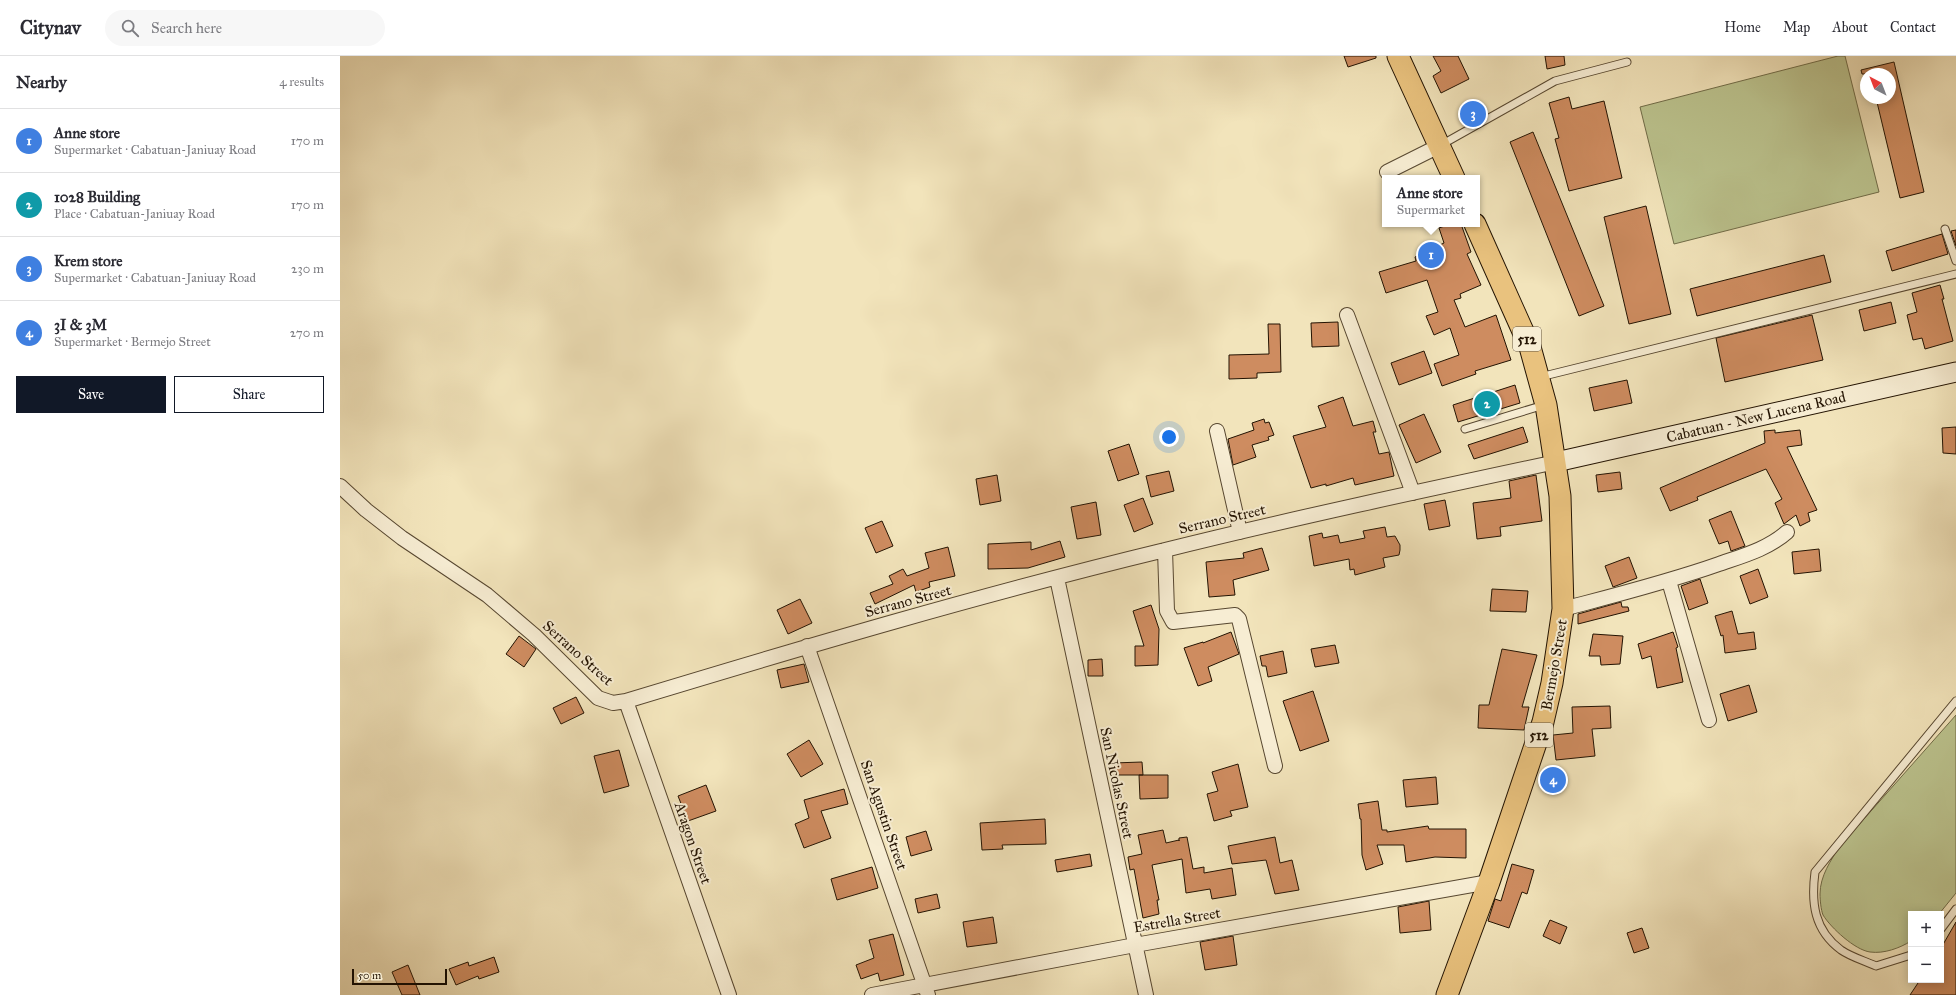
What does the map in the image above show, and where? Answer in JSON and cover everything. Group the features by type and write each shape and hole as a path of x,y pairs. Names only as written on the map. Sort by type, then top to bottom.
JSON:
{"main road":[{"path":"1398,56 1453,175"},
{"name":"512","path":"1476,227 1518,317 1530,347 1546,405 1556,462"},
{"name":"Cabatuan - New Lucena Road","path":"1556,462 1956,372"},
{"name":"Bermejo Street","path":"1447,995 1489,882 1543,722 1552,683 1563,609 1562,541 1556,462"}],"street":[{"path":"1387,172 1439,146"},
{"path":"1346,316 1413,493"},
{"path":"1217,431 1240,532"},
{"name":"Serrano Street","path":"340,486 366,510 402,538 487,595 534,635 598,698 613,703 626,701 807,646 1165,550 1556,462"},
{"path":"1563,609 1669,581 1752,553 1778,540 1787,532"},
{"path":"1165,550 1166,611 1173,622 1235,615 1240,619 1275,766"},
{"name":"San Nicolas Street","path":"1057,578 1146,995"},
{"path":"1669,581 1709,720"},
{"name":"San Agustin Street","path":"807,646 927,990"},
{"name":"Aragon Street","path":"626,701 729,995"},
{"name":"Estrella Street","path":"872,995 927,990 1135,945 1489,882"}],"lane":[{"path":"1439,146 1555,81 1627,62"},
{"path":"1945,229 1956,261"},
{"path":"1539,377 1956,274"},
{"path":"1465,429 1546,405"},
{"path":"1908,955 1876,966 1842,951 1826,936 1818,922 1812,894 1815,872 1956,701"},
{"path":"1944,925 1956,909"}],"green space":[{"path":"1838,56 1845,56 1879,192 1674,244 1640,107"},
{"path":"1956,715 1956,893 1941,911 1908,911 1908,943 1902,946 1886,951 1875,952 1870,952 1857,947 1844,938 1832,926 1823,915 1821,905 1820,887 1824,875 1840,846"}],"building":[{"path":"1344,56 1376,56 1376,58 1348,67"},
{"path":"1433,56 1458,56 1469,79 1441,93 1433,76 1441,71"},
{"path":"1545,56 1564,56 1565,65 1547,69"},
{"path":"1894,62 1895,68 1869,68"},
{"path":"1896,71 1924,192 1900,198 1877,104 1896,104"},
{"path":"1569,97 1572,109 1604,101 1622,178 1569,191 1555,139 1559,138 1549,103"},
{"path":"1533,132 1604,306 1579,316 1510,142"},
{"path":"1646,206 1671,314 1629,324 1604,217"},
{"path":"1462,227 1471,252 1467,254 1481,285 1460,294 1461,298 1454,300 1465,327 1496,315 1511,360 1475,371 1476,374 1442,386 1434,364 1459,355 1450,328 1434,335 1426,316 1438,312 1427,280 1386,293 1379,272 1416,261 1415,257 1444,243 1439,228"},
{"path":"1956,230 1956,246 1951,231"},
{"path":"1942,234 1948,254 1892,271 1886,251"},
{"path":"1824,255 1831,282 1697,316 1690,289"},
{"path":"1940,285 1944,299 1942,299 1953,341 1925,349 1922,338 1913,340 1907,315 1917,312 1912,293"},
{"path":"1891,302 1896,323 1864,331 1859,310"},
{"path":"1812,315 1823,360 1725,382 1716,338"},
{"path":"1338,322 1339,346 1312,347 1311,323"},
{"path":"1268,324 1280,324 1281,372 1257,373 1257,378 1229,379 1229,355 1269,354"},
{"path":"1424,351 1432,373 1399,385 1391,363"},
{"path":"1627,380 1632,403 1594,411 1589,388"},
{"path":"1515,385 1520,403 1458,422 1453,405"},
{"path":"1343,397 1353,426 1373,421 1376,432 1373,432 1379,454 1389,452 1394,476 1355,485 1353,478 1326,486 1326,484 1311,488 1293,436 1326,427 1318,406"},
{"path":"1424,414 1441,452 1416,463 1399,425"},
{"path":"1264,419 1265,423 1269,422 1274,435 1268,437 1269,440 1252,445 1256,457 1233,465 1228,439 1254,430 1252,423"},
{"path":"1523,427 1528,442 1474,459 1468,445"},
{"path":"1956,427 1956,454 1943,453 1942,428"},
{"path":"1775,430 1775,433 1800,430 1802,445 1787,447 1817,510 1808,513 1810,521 1800,526 1796,515 1784,524 1775,503 1782,499 1766,469 1697,497 1698,500 1670,511 1660,488 1765,443 1764,431"},
{"path":"1129,444 1139,474 1118,481 1108,451"},
{"path":"1169,471 1174,491 1151,497 1146,476"},
{"path":"1620,472 1622,489 1598,492 1596,475"},
{"path":"997,475 1001,501 980,505 976,479"},
{"path":"1536,475 1542,521 1500,527 1501,536 1477,539 1473,503 1511,498 1509,481"},
{"path":"1143,498 1153,524 1134,532 1124,505"},
{"path":"1445,500 1450,526 1429,530 1424,504"},
{"path":"1096,502 1101,535 1077,539 1071,507"},
{"path":"1731,511 1745,546 1731,551 1728,541 1719,544 1709,520"},
{"path":"882,521 893,546 876,553 865,528"},
{"path":"1385,527 1387,537 1395,536 1400,545 1400,550 1399,555 1383,558 1385,567 1355,575 1354,569 1350,570 1349,559 1314,566 1309,536 1322,533 1323,538 1338,535 1340,543 1365,538 1363,531"},
{"path":"1060,541 1065,557 1028,568 988,569 988,544 1031,542 1031,550"},
{"path":"948,547 955,576 929,582 930,587 916,592 914,585 875,604 870,593 893,584 889,576 903,569 907,576 929,568 925,553"},
{"path":"1262,548 1269,570 1233,580 1235,595 1209,597 1206,562 1244,558 1243,553"},
{"path":"1819,549 1821,571 1794,574 1792,552"},
{"path":"1629,557 1637,578 1613,587 1605,566"},
{"path":"1758,569 1768,597 1750,604 1740,576"},
{"path":"1700,579 1708,603 1689,610 1681,586"},
{"path":"1492,589 1528,591 1526,612 1490,611"},
{"path":"800,599 812,623 788,634 777,610"},
{"path":"1621,602 1622,607 1628,607 1629,611 1578,624 1578,614"},
{"path":"1151,605 1159,629 1158,665 1135,666 1135,646 1144,646 1133,611"},
{"path":"1732,611 1738,634 1754,632 1756,649 1725,653 1723,635 1721,636 1715,616"},
{"path":"1231,632 1239,654 1208,667 1212,681 1198,686 1184,648 1203,643"},
{"path":"1673,632 1678,647 1676,648 1683,682 1657,688 1651,656 1642,659 1638,644"},
{"path":"1593,634 1623,636 1620,664 1601,665 1600,656 1589,656"},
{"path":"519,636 536,649 524,667 506,654"},
{"path":"1335,645 1339,663 1315,667 1311,649"},
{"path":"1502,649 1537,655 1522,707 1529,707 1524,730 1478,728 1479,705 1489,705"},
{"path":"1283,651 1287,673 1268,677 1266,666 1262,666 1260,656"},
{"path":"1102,659 1103,676 1088,676 1088,660"},
{"path":"804,664 809,682 781,688 777,670"},
{"path":"1749,685 1757,712 1728,721 1720,694"},
{"path":"1313,691 1329,741 1300,751 1283,701"},
{"path":"576,697 584,713 561,724 553,708"},
{"path":"1610,706 1611,728 1592,729 1595,756 1556,760 1553,735 1573,733 1572,707"},
{"path":"809,740 823,764 801,777 787,754"},
{"path":"619,750 629,786 604,793 594,756"},
{"path":"1142,762 1143,775 1113,775 1113,763"},
{"path":"1238,764 1248,807 1230,811 1232,816 1214,821 1207,794 1218,791 1212,772"},
{"path":"1139,775 1168,775 1168,798 1140,799"},
{"path":"1436,777 1438,804 1406,807 1403,780"},
{"path":"706,785 716,811 688,821 678,796"},
{"path":"844,789 848,804 821,811 831,838 804,848 795,824 809,818 804,800"},
{"path":"1378,801 1382,830 1387,830 1387,832 1428,826 1429,829 1466,829 1466,858 1435,857 1406,862 1404,845 1377,845 1383,864 1366,870 1362,855 1361,819 1358,804"},
{"path":"1045,819 1046,844 1002,845 1003,849 982,850 980,823"},
{"path":"1163,830 1166,843 1179,840 1179,838 1187,837 1193,869 1204,867 1204,873 1232,868 1236,895 1212,899 1210,889 1186,893 1182,859 1152,865 1159,900 1157,900 1159,914 1143,918 1134,869 1130,870 1128,857 1142,854 1138,835"},
{"path":"926,831 932,850 911,856 906,837"},
{"path":"1275,837 1280,863 1292,860 1299,890 1275,894 1266,860 1232,864 1228,846"},
{"path":"1090,854 1092,866 1057,872 1055,860"},
{"path":"1512,864 1534,870 1527,894 1522,892 1509,928 1488,921 1495,899 1501,901"},
{"path":"872,867 878,888 837,900 831,879"},
{"path":"937,894 940,908 918,913 915,899"},
{"path":"1429,901 1431,930 1400,933 1398,907"},
{"path":"993,917 997,943 967,947 963,922"},
{"path":"1550,920 1567,927 1560,944 1543,936"},
{"path":"1956,922 1956,995 1910,995 1918,983 1944,983 1944,943"},
{"path":"1642,928 1649,948 1634,953 1627,933"},
{"path":"893,934 904,975 880,981 878,973 861,979 856,965 874,958 869,940"},
{"path":"1233,936 1237,965 1205,970 1200,942"},
{"path":"494,957 499,972 479,979 478,976 456,985 449,969 468,962 469,966"},
{"path":"408,965 420,995 402,995 392,972"}],"place":[{"name":"Krem store","path":"1473,114"},
{"name":"Anne store","path":"1431,255"},
{"name":"1028 Building","path":"1487,404"},
{"name":"3I & 3M","path":"1553,780"}]}
